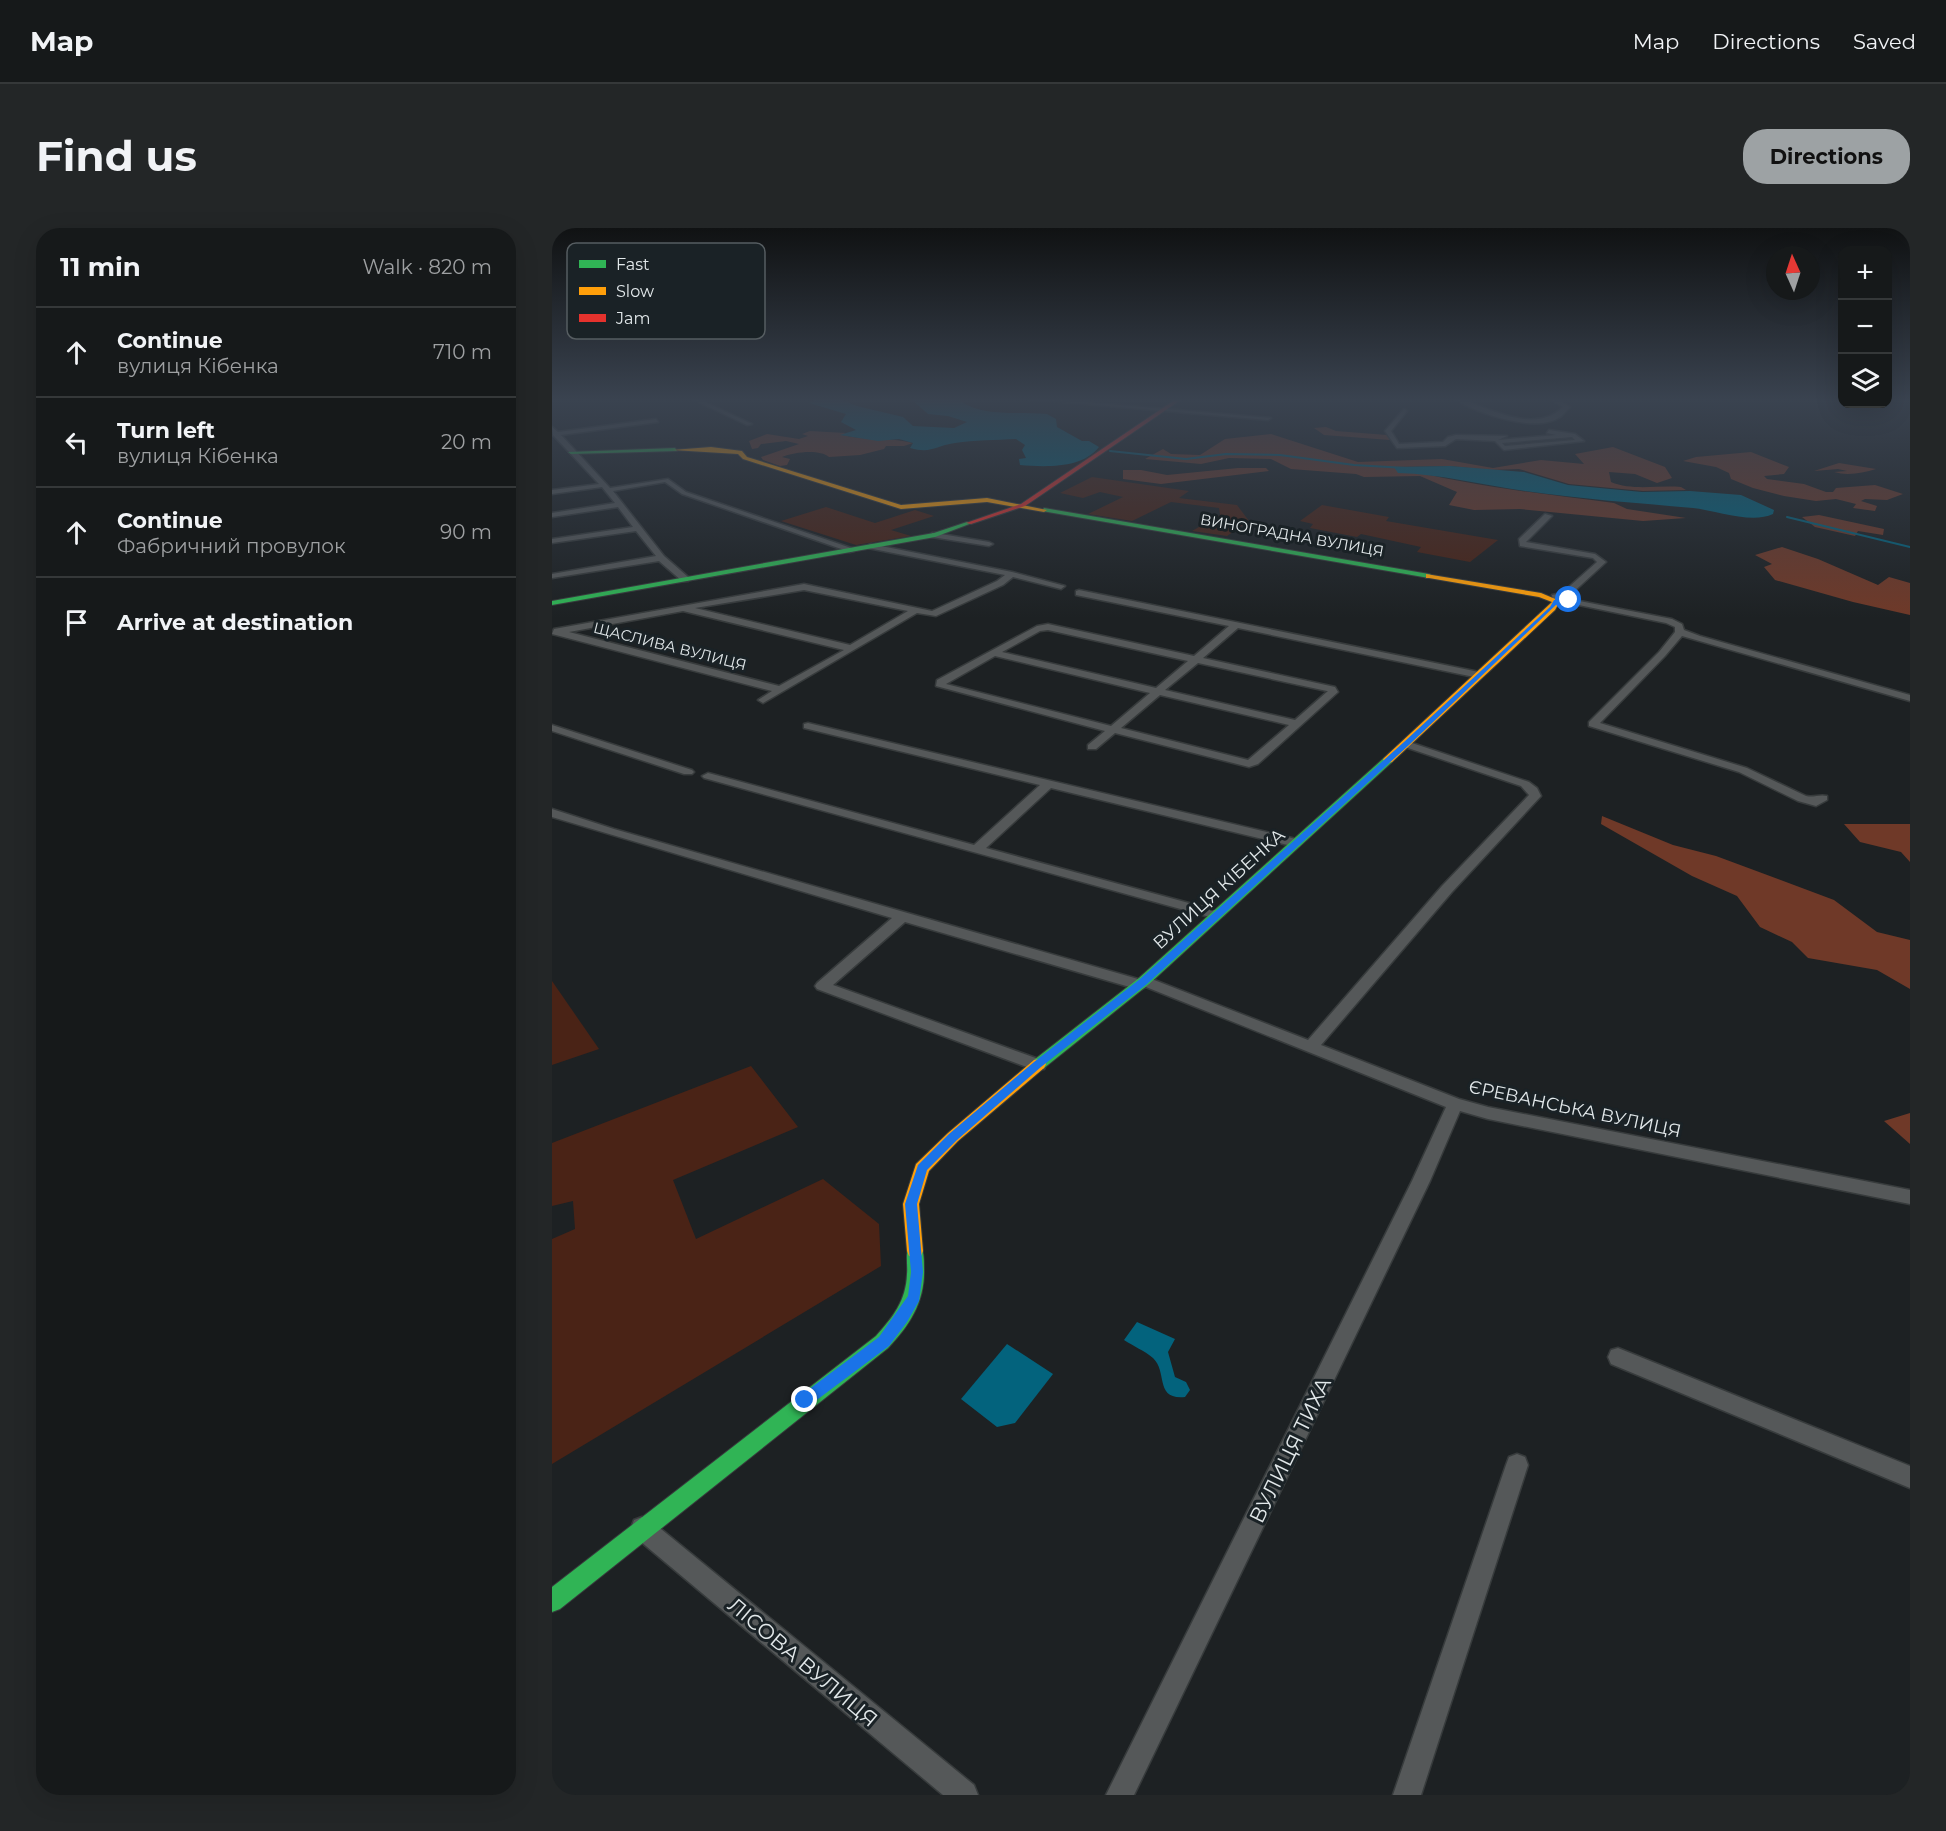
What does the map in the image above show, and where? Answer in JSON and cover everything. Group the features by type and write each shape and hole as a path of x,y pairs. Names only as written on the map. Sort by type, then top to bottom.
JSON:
{"street":[{"path":"591,472 606,487 661,558 685,579"},
{"name":"ВИНОГРАДНА ВУЛИЦЯ","path":"790,472 901,507 970,499 1023,505 1554,599"},
{"path":"552,603 935,535 1023,505 1072,472"},
{"path":"552,492 666,480 684,493 853,550"},
{"path":"552,515 619,505"},
{"path":"1548,516 1522,541 1524,544 1596,556 1602,562 1565,595 1554,599"},
{"path":"552,541 639,528"},
{"path":"935,535 989,544"},
{"path":"871,546 1061,586"},
{"path":"552,576 661,558"},
{"path":"553,631 804,587 933,614 1000,583 1012,574"},
{"path":"1079,593 1479,675"},
{"path":"1554,599 1569,600 1669,621 1679,626 1680,632 1662,654 1593,724 1743,770 1802,799 1816,802 1822,798"},
{"name":"ВУЛИЦЯ КІБЕНКА","path":"642,1528 884,1341 903,1317 914,1297 917,1272 911,1204 922,1168 953,1137 1038,1065 1142,983 1406,744 1552,608 1554,599"},
{"path":"684,608 850,649"},
{"path":"763,700 916,610"},
{"path":"1092,747 1234,626"},
{"path":"1048,627 1331,689 1333,692 1249,764 941,686 941,682 994,653 1037,629 1048,627"},
{"name":"ЩАСЛИВА ВУЛИЦЯ","path":"553,631 781,690"},
{"path":"1680,632 1910,698"},
{"path":"994,653 1297,724"},
{"path":"808,726 1296,843"},
{"path":"552,728 688,772"},
{"path":"1311,1047 1447,889 1535,796 1533,790 1525,784 1406,744"},
{"path":"708,776 1217,915"},
{"path":"976,850 1049,783"},
{"name":"ЄРЕВАНСЬКА ВУЛИЦЯ","path":"552,813 610,832 1142,983 1455,1104 1910,1197"},
{"path":"904,915 822,986 1038,1065"},
{"name":"ВУЛИЦЯ ТИХА","path":"1120,1795 1421,1180 1455,1104"},
{"path":"1618,1357 1910,1477"},
{"path":"1407,1795 1516,1465"},
{"path":"552,1601 642,1528"},
{"name":"ЛІСОВА ВУЛИЦЯ","path":"642,1528 964,1795"}],"shaded area":[{"path":"1123,472 1152,472 1167,475 1196,472 1260,472 1161,484 1123,479"},
{"path":"1332,472 1418,472 1476,484 1614,503 1627,509 1686,518 1643,521 1520,509 1474,510 1449,505 1457,492 1420,476 1364,477"},
{"path":"1529,472 1609,472 1611,482 1619,485 1681,487 1686,490 1643,491 1569,484"},
{"path":"1611,472 1668,472 1672,478 1657,483 1635,474"},
{"path":"1727,472 1785,472 1764,476 1767,479 1804,484 1826,492 1833,492 1836,488 1875,485 1903,494 1887,500 1865,499 1861,501 1877,506 1875,511 1853,508 1856,504 1836,499 1816,501 1753,488 1731,479"},
{"path":"1835,472 1863,472 1850,474"},
{"path":"1092,477 1189,491 1179,498 1237,505 1249,521 1227,536 1192,531 1220,515 1219,508 1171,502 1132,521 1088,514 1123,497 1100,492 1083,498 1060,493"},
{"path":"1322,505 1389,517 1386,521 1498,540 1470,562 1417,552 1421,547 1361,534 1357,537 1310,528 1313,524 1300,521"},
{"path":"826,507 875,523 915,510 934,516 891,530 911,536 856,545 781,521"},
{"path":"1819,515 1884,529 1883,535 1858,531 1855,536 1815,527 1802,517"},
{"path":"1782,547 1818,559 1878,585 1889,577 1910,583 1910,615 1775,580 1764,567 1772,564 1755,555"},
{"path":"1602,816 1673,845 1716,856 1834,900 1877,932 1910,940 1910,989 1877,970 1808,958 1792,942 1760,927 1737,896 1692,876 1601,824"},
{"path":"1844,824 1910,824 1910,862 1901,852 1860,842"},
{"path":"552,981 599,1049 552,1065"},
{"path":"751,1066 798,1127 673,1180 696,1239 823,1179 879,1224 881,1266 552,1464 552,1239 575,1229 573,1201 552,1206 552,1143"},
{"path":"1910,1113 1910,1144 1884,1121"}],"water":[{"path":"1524,472 1568,485 1642,492 1690,491 1741,495 1774,510 1773,514 1765,517 1734,516 1693,508 1567,496 1398,473"},
{"path":"1137,1322 1175,1339 1168,1352 1175,1377 1186,1382 1190,1390 1185,1397 1175,1397 1169,1394 1165,1390 1160,1370 1153,1358 1124,1340"},
{"path":"1007,1344 1053,1374 1015,1423 997,1427 961,1399"}],"waterway":[{"path":"1787,517 1910,547"}],"traffic: fast":[{"path":"1044,510 1429,576"},
{"path":"552,603 935,535 969,523"},
{"path":"1039,1064 1144,981 1388,760"},
{"path":"552,1601 882,1342 903,1317 911,1301 916,1277 915,1251"}],"traffic: slow":[{"path":"790,472 901,507 987,500 1044,510"},
{"path":"1388,760 1552,608 1556,601 1541,595 1429,576"},
{"path":"915,1251 911,1204 922,1168 953,1137 1039,1064"}],"traffic: jam":[{"path":"969,523 1023,505 1071,472"}],"route":[{"path":"805,1400 884,1341 903,1317 914,1297 917,1272 911,1204 922,1168 953,1137 1038,1065 1144,981 1406,744 1552,608 1556,601 1569,600"}]}
